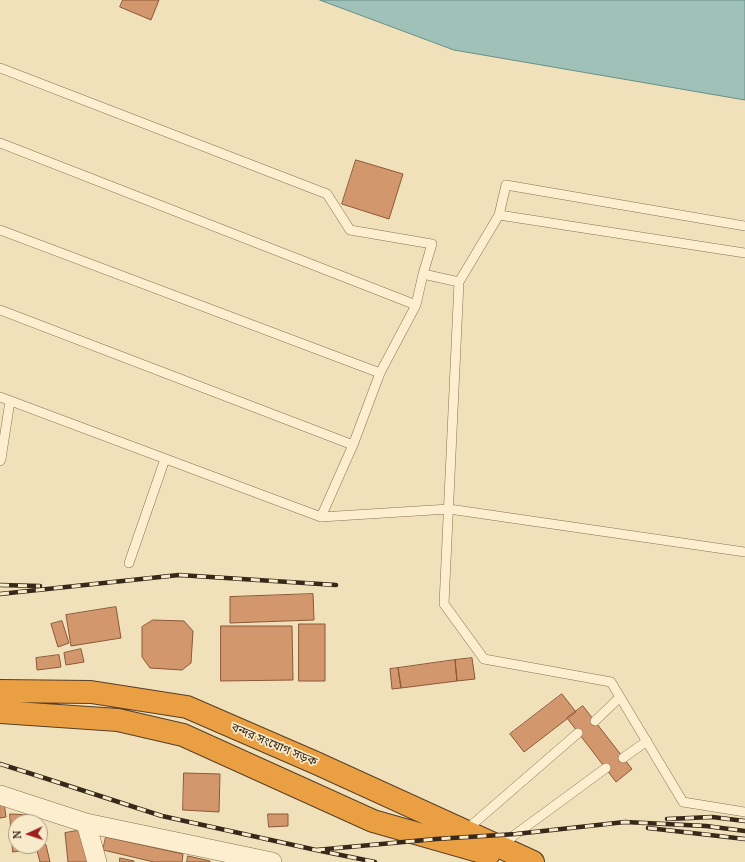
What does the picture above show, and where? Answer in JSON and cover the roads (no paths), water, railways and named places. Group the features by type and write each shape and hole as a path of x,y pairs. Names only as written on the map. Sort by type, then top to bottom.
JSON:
{"highway":[{"name":"বন্দর সংযোগ সড়ক","path":"0,691 91,692 187,707 316,763 458,837"},
{"path":"0,712 118,720 183,735 373,822 458,837 532,862"},
{"path":"498,851 519,862"}],"street":[{"path":"0,795 86,823 272,862"},
{"path":"86,823 97,862"}],"lane":[{"path":"0,68 327,194 350,230 432,244 422,274 416,305 380,373 353,445 321,517"},
{"path":"0,143 416,305"},
{"path":"745,226 506,185 499,215 459,282 444,604 484,659 611,682 683,802 745,812"},
{"path":"499,215 745,253"},
{"path":"0,230 380,373"},
{"path":"422,274 459,282"},
{"path":"0,310 353,445"},
{"path":"0,398 321,517 449,509 745,552"},
{"path":"0,461 10,401"},
{"path":"129,563 165,459"},
{"path":"595,720 620,697"},
{"path":"458,837 578,733"},
{"path":"623,758 647,742"},
{"path":"498,851 606,768"}],"water":[{"path":"320,0 745,0 745,100 454,50"}],"railway":[{"path":"0,594 179,575 336,585"},
{"path":"0,585 40,586"},
{"path":"0,764 162,816 375,862"},
{"path":"667,819 712,817 745,821"},
{"path":"316,850 436,839 516,834 625,822 706,826 745,831"},
{"path":"648,828 745,839"}]}
